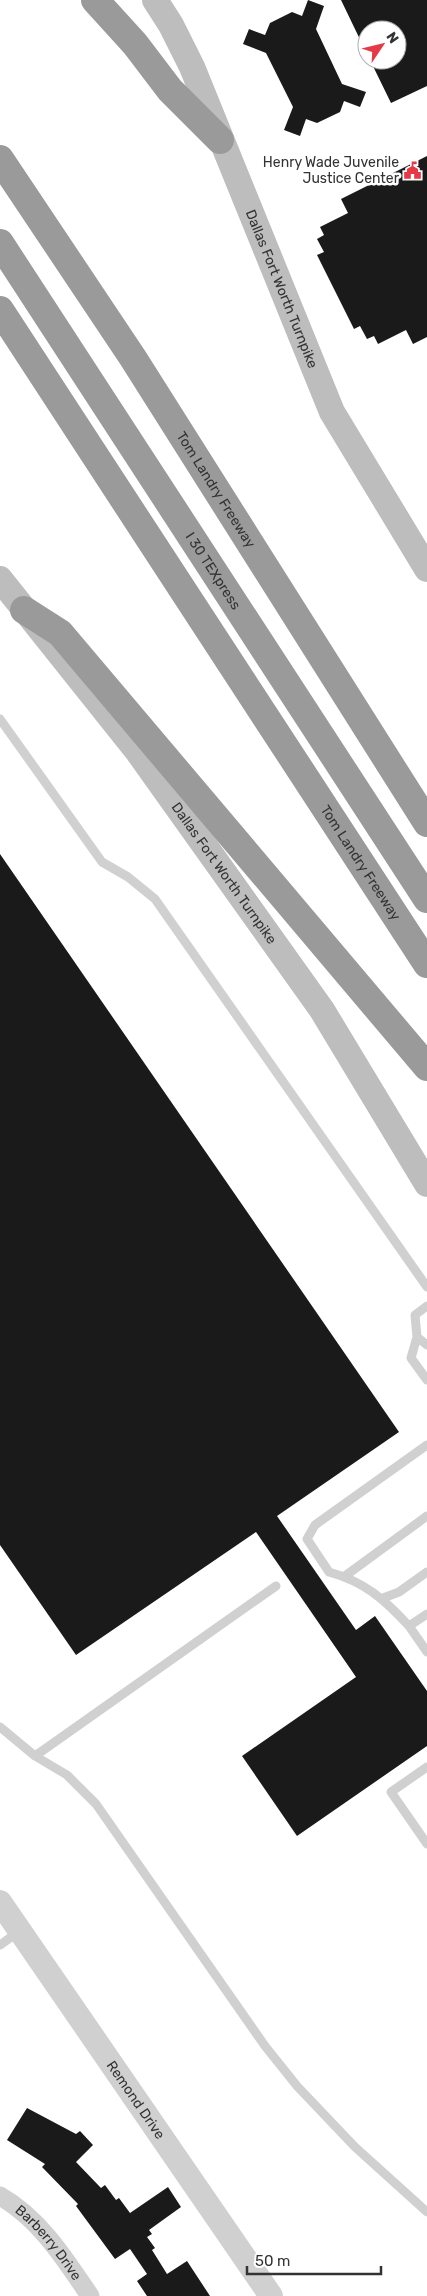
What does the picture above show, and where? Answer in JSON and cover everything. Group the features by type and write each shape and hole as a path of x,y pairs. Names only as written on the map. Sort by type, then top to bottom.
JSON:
{"highway":[{"path":"96,0 170,90 220,140"},
{"name":"Tom Landry Freeway","path":"0,159 133,358 427,822"},
{"name":"I 30 TEXpress","path":"0,243 427,899"},
{"name":"Tom Landry Freeway","path":"0,310 427,964"},
{"path":"24,610 60,632 427,1066"}],"main road":[{"name":"Dallas Fort Worth Turnpike","path":"155,0 192,67 220,140 332,412 427,569"},
{"name":"Dallas Fort Worth Turnpike","path":"0,579 138,752 322,1010 427,1184"}],"street":[{"name":"Remond Drive","path":"0,1902 272,2296"},
{"name":"Barberry Drive","path":"0,2196 13,2204 38,2225 90,2296"}],"lane":[{"path":"0,719 102,862 128,877 155,899 427,1287"},
{"path":"427,1306 415,1315 417,1337 411,1358 427,1380"},
{"path":"417,1337 427,1345"},
{"path":"427,1446 315,1525 307,1539 329,1572 345,1576 383,1598 409,1626 427,1652"},
{"path":"345,1576 427,1516"},
{"path":"383,1598 399,1592 427,1572"},
{"path":"35,1756 276,1586"},
{"path":"409,1626 427,1614"},
{"path":"0,1727 35,1756 66,1775 96,1804 265,2046 297,2086 355,2147 427,2212"},
{"path":"427,1767 391,1792 427,1844"},
{"path":"0,1945 20,1931"}],"building":[{"path":"308,0 324,6 316,29 342,84 366,92 360,107 344,101 340,112 317,123 306,119 300,136 284,130 293,107 266,53 243,44 249,29 265,35 270,23 292,12 302,16"},
{"path":"341,0 427,0 427,86 391,103 375,70 407,70 407,20 357,20 357,33"},
{"path":"427,156 427,337 413,344 406,330 378,344 374,336 367,339 360,326 354,329 317,255 324,252 317,239 324,235 320,227 348,213 341,199"},
{"path":"0,854 399,1432 277,1516 356,1630 375,1616 427,1691 427,1746 297,1836 242,1756 356,1677 256,1532 76,1655 0,1545"},
{"path":"27,2108 76,2134 80,2131 93,2145 76,2162 101,2188 105,2185 116,2200 119,2198 130,2213 168,2187 181,2207 149,2230 152,2234 147,2237 155,2248 152,2250 167,2274 187,2261 210,2296 147,2296 137,2281 147,2274 130,2249 115,2259 76,2206 78,2204 42,2167 45,2164 7,2140"}],"place":[{"name":"Henry Wade Juvenile Justice Center","path":"413,170"}]}
